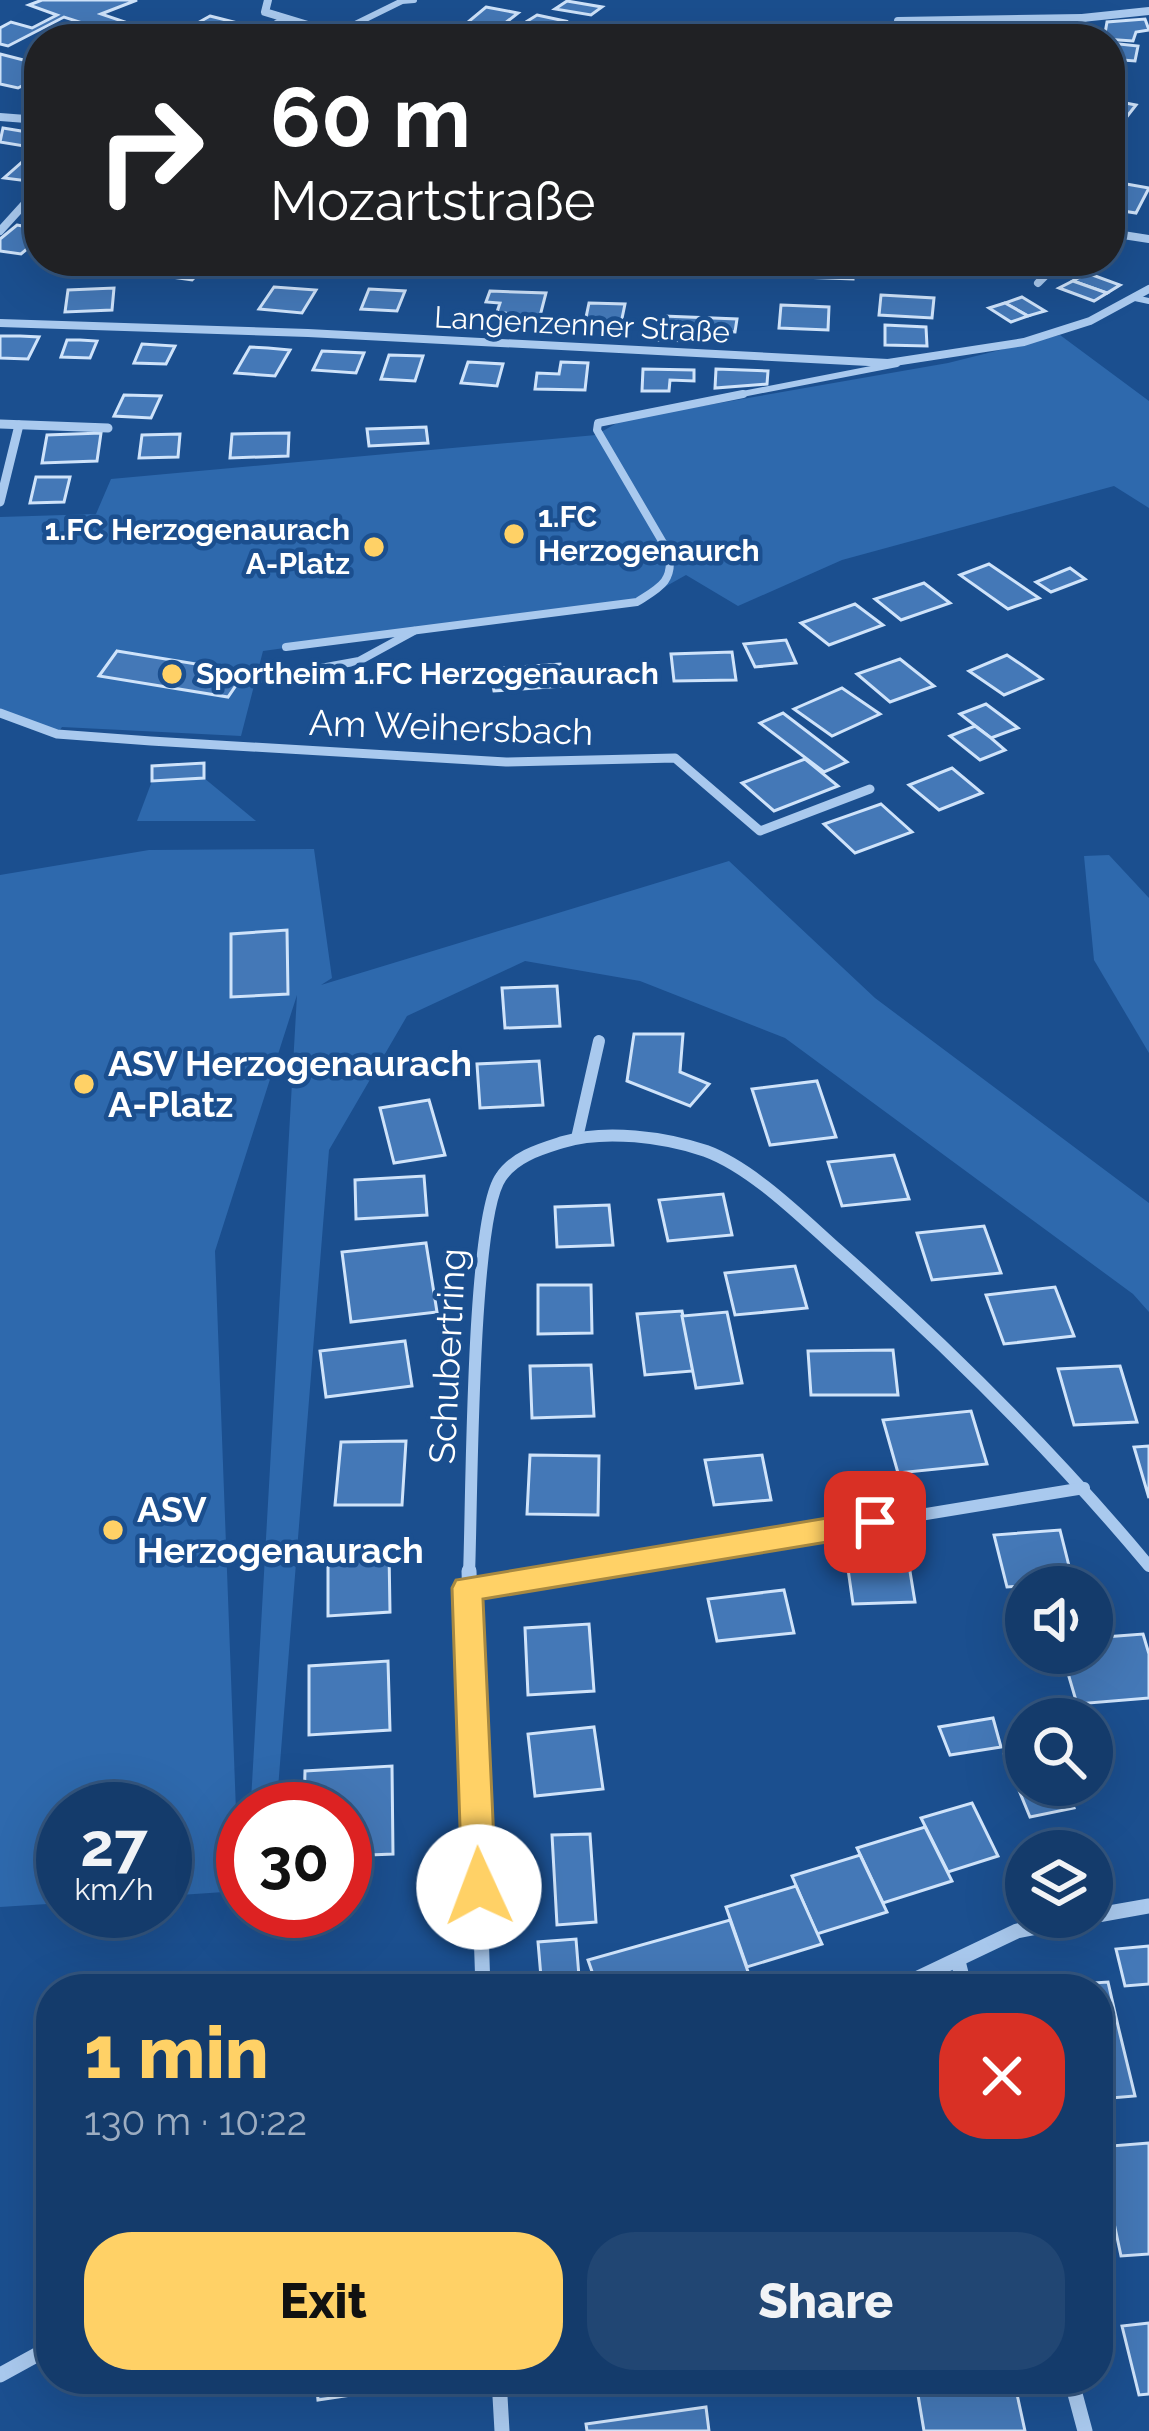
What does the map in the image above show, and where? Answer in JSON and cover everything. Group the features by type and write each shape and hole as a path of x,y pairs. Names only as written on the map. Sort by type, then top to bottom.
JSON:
{"street":[{"path":"268,0 265,12 294,24"},
{"path":"898,21 1082,18 1149,10"},
{"path":"1082,18 1083,24"},
{"path":"276,24 282,21"},
{"path":"0,231 24,205"},
{"path":"1038,283 1045,276"},
{"name":"Langenzenner Straße","path":"0,322 308,333 827,362 909,362 942,360 1063,330 1149,289"},
{"path":"0,424 108,428"},
{"path":"0,502 19,425"},
{"name":"Am Weihersbach","path":"0,713 57,734 127,740 506,761 675,758 760,831 870,789"},
{"path":"577,1138 599,1041"},
{"name":"Schubertring","path":"481,1974 467,1588 482,1264 492,1194 502,1174 529,1153 577,1138 646,1138 709,1152 781,1199 908,1312 1084,1488 1149,1566"},
{"path":"467,1588 1084,1488"},
{"path":"1113,1913 1149,1906"},
{"path":"929,1974 1005,1937"},
{"path":"958,1961 961,1974"},
{"path":"0,2375 36,2356"},
{"path":"500,2394 502,2431"},
{"path":"1075,2394 1085,2431"}],"lane":[{"path":"355,24 414,0"},
{"path":"1136,298 1149,301"},
{"path":"286,647 637,602 667,583 672,569 669,554 597,430 605,418 909,362"},
{"path":"254,680 314,674 393,648 414,631"}],"shaded area":[{"name":"1.FC Herzogenaurch","path":"1060,335 1149,401 1149,508 1114,486 842,560 738,606 686,575 645,598 263,651 241,736 62,727 57,734 0,716 0,517 96,514 111,479 596,435 622,420 948,363"},
{"path":"204,778 256,821 137,821 152,781"},
{"name":"ASV Herzogenaurach","path":"314,849 332,978 321,985 729,861 875,998 1149,1203 1149,1312 1133,1294 785,1038 640,981 525,961 407,1016 329,1150 279,1782 252,1782 297,995 215,1251 235,1782 216,1782 216,1893 192,1894 192,1782 36,1782 36,1905 0,1907 0,875 149,850"},
{"path":"1109,855 1149,898 1149,1053 1094,960 1084,856"}],"building":[{"path":"42,0 137,0 101,14 125,22 120,24 86,24 64,17 40,24 57,15 29,5"},
{"path":"567,1 602,7 591,15 555,9"},
{"path":"486,7 518,13 504,24 468,22"},
{"path":"537,15 565,21 560,24 523,24"},
{"path":"210,16 238,23 236,24 196,24"},
{"path":"1145,19 1149,30 1136,32 1133,41 1125,40 1125,24 1107,22"},
{"path":"11,22 24,26 24,38 8,46 0,44 0,28"},
{"path":"1125,45 1138,46 1135,61 1125,60"},
{"path":"0,54 24,60 24,85 0,84"},
{"path":"3,128 24,132 24,146 0,142"},
{"path":"24,160 24,180 4,178"},
{"path":"1125,184 1149,188 1136,213 1125,211"},
{"path":"17,225 24,226 21,254 0,251 0,239"},
{"path":"853,276 853,279 801,277"},
{"path":"1095,276 1120,285 1107,293 1073,281"},
{"path":"1073,281 1107,293 1094,301 1059,288"},
{"path":"274,287 316,290 302,313 259,309"},
{"path":"114,288 112,310 65,312 68,290"},
{"path":"369,289 405,291 397,311 361,309"},
{"path":"490,291 546,293 539,320 503,319 505,313 497,312 500,303 486,302"},
{"path":"881,295 934,298 932,318 879,315"},
{"path":"1022,297 1045,311 1028,316 1005,303"},
{"path":"589,303 625,304 620,328 584,327"},
{"path":"1005,303 1028,316 1011,322 989,308"},
{"path":"781,305 829,307 828,330 779,328"},
{"path":"663,316 737,319 735,332 694,330 692,341 659,340"},
{"path":"885,325 926,327 927,346 885,345"},
{"path":"0,336 39,337 28,359 0,358"},
{"path":"67,340 97,341 90,358 61,357"},
{"path":"142,344 175,346 166,364 134,363"},
{"path":"250,347 290,350 275,376 235,373"},
{"path":"322,351 364,353 356,373 313,370"},
{"path":"389,355 423,356 415,381 381,379"},
{"path":"468,362 503,364 497,386 461,383"},
{"path":"561,362 588,363 585,390 535,389 537,373 559,374"},
{"path":"643,369 694,370 694,381 670,380 669,391 642,391"},
{"path":"716,369 768,371 767,384 715,388"},
{"path":"124,395 161,396 151,418 114,416"},
{"path":"426,427 428,443 369,446 367,429"},
{"path":"101,433 97,461 42,463 47,435"},
{"path":"289,433 288,456 230,458 232,434"},
{"path":"180,434 178,457 139,458 142,435"},
{"path":"36,477 70,477 64,502 30,503"},
{"path":"989,564 1039,598 1008,609 960,575"},
{"path":"1070,568 1085,579 1051,592 1036,582"},
{"path":"924,583 950,603 901,620 875,599"},
{"path":"855,604 883,625 829,645 801,623"},
{"path":"786,640 796,663 755,667 744,644"},
{"name":"Sportheim 1.FC Herzogenaurach","path":"117,651 245,672 228,697 99,676"},
{"path":"732,652 736,680 674,681 671,654"},
{"path":"1007,655 1042,679 1004,695 969,671"},
{"path":"900,659 934,686 890,702 857,674"},
{"path":"560,664 565,686 494,691 490,669"},
{"path":"842,688 880,714 832,736 794,709"},
{"path":"986,704 1018,728 991,738 960,714"},
{"path":"783,713 847,762 824,772 760,723"},
{"path":"975,726 1005,750 980,760 950,736"},
{"path":"805,759 838,786 774,811 742,783"},
{"path":"204,763 204,778 152,781 152,766"},
{"path":"952,768 982,793 939,810 909,785"},
{"path":"881,804 912,832 855,853 824,824"},
{"path":"287,930 288,994 231,997 231,934"},
{"path":"557,986 560,1026 505,1028 502,988"},
{"path":"634,1034 683,1034 680,1072 709,1084 690,1106 627,1081"},
{"path":"539,1061 543,1105 480,1108 477,1064"},
{"path":"817,1081 836,1137 770,1145 752,1089"},
{"path":"429,1100 445,1155 394,1163 380,1108"},
{"path":"894,1155 909,1199 842,1206 828,1162"},
{"path":"424,1176 427,1215 356,1219 355,1180"},
{"path":"723,1194 732,1235 668,1241 659,1200"},
{"path":"609,1205 613,1245 557,1247 555,1207"},
{"path":"984,1226 1001,1273 932,1280 917,1233"},
{"path":"426,1243 437,1312 351,1322 342,1252"},
{"path":"795,1266 807,1308 735,1315 725,1273"},
{"path":"538,1285 591,1285 592,1333 538,1334"},
{"path":"1055,1287 1074,1336 1004,1344 986,1295"},
{"path":"682,1311 693,1371 645,1375 637,1314"},
{"path":"727,1312 742,1383 696,1388 682,1316"},
{"path":"405,1341 412,1386 326,1397 320,1351"},
{"path":"893,1350 898,1395 811,1395 808,1351"},
{"path":"591,1365 594,1416 532,1418 530,1366"},
{"path":"1120,1366 1137,1422 1074,1425 1058,1369"},
{"path":"971,1411 987,1464 898,1473 883,1420"},
{"path":"406,1441 402,1505 335,1505 341,1442"},
{"path":"1149,1446 1149,1498 1134,1447"},
{"path":"530,1455 599,1456 598,1515 527,1514"},
{"path":"762,1455 771,1500 714,1505 705,1460"},
{"path":"1060,1530 1069,1566 1005,1566 1005,1579 994,1535"},
{"path":"389,1551 390,1612 328,1616 328,1554"},
{"path":"907,1553 915,1602 853,1604 846,1555"},
{"path":"784,1590 794,1633 717,1641 708,1599"},
{"path":"589,1624 594,1691 528,1695 525,1628"},
{"path":"1143,1634 1149,1654 1149,1698 1075,1698 1068,1674 1113,1674 1113,1636"},
{"path":"388,1661 390,1730 309,1735 309,1666"},
{"path":"993,1718 1001,1747 950,1755 939,1727"},
{"path":"594,1727 603,1789 535,1796 528,1734"},
{"path":"392,1766 393,1854 372,1855 372,1782 305,1782 305,1771"},
{"path":"972,1803 998,1856 948,1872 921,1818"},
{"path":"1025,1806 1074,1808 1030,1817"},
{"path":"925,1827 952,1881 883,1903 857,1848"},
{"path":"590,1834 596,1922 557,1925 552,1835"},
{"path":"860,1855 887,1912 817,1934 792,1876"},
{"path":"796,1886 822,1944 747,1967 726,1907"},
{"path":"730,1920 749,1974 593,1974 588,1960"},
{"path":"576,1939 579,1974 541,1974 538,1942"},
{"path":"1149,1946 1149,1984 1125,1986 1116,1949"},
{"path":"1113,2003 1135,2096 1113,2098"},
{"path":"1149,2143 1149,2254 1121,2256 1113,2218 1113,2146"},
{"path":"1149,2323 1149,2394 1139,2395 1122,2326"},
{"path":"317,2394 358,2394 318,2400"},
{"path":"1017,2394 1025,2431 924,2431 918,2395"},
{"path":"706,2407 709,2431 587,2431 586,2424"}],"place":[{"name":"1.FC Herzogenaurch","path":"514,534"},
{"name":"1.FC Herzogenaurach A-Platz","path":"374,547"},
{"name":"Sportheim 1.FC Herzogenaurach","path":"172,674"},
{"name":"ASV Herzogenaurach A-Platz","path":"84,1084"},
{"name":"ASV Herzogenaurach","path":"113,1530"}],"route":[{"path":"479,1887 467,1588 875,1522"}]}
